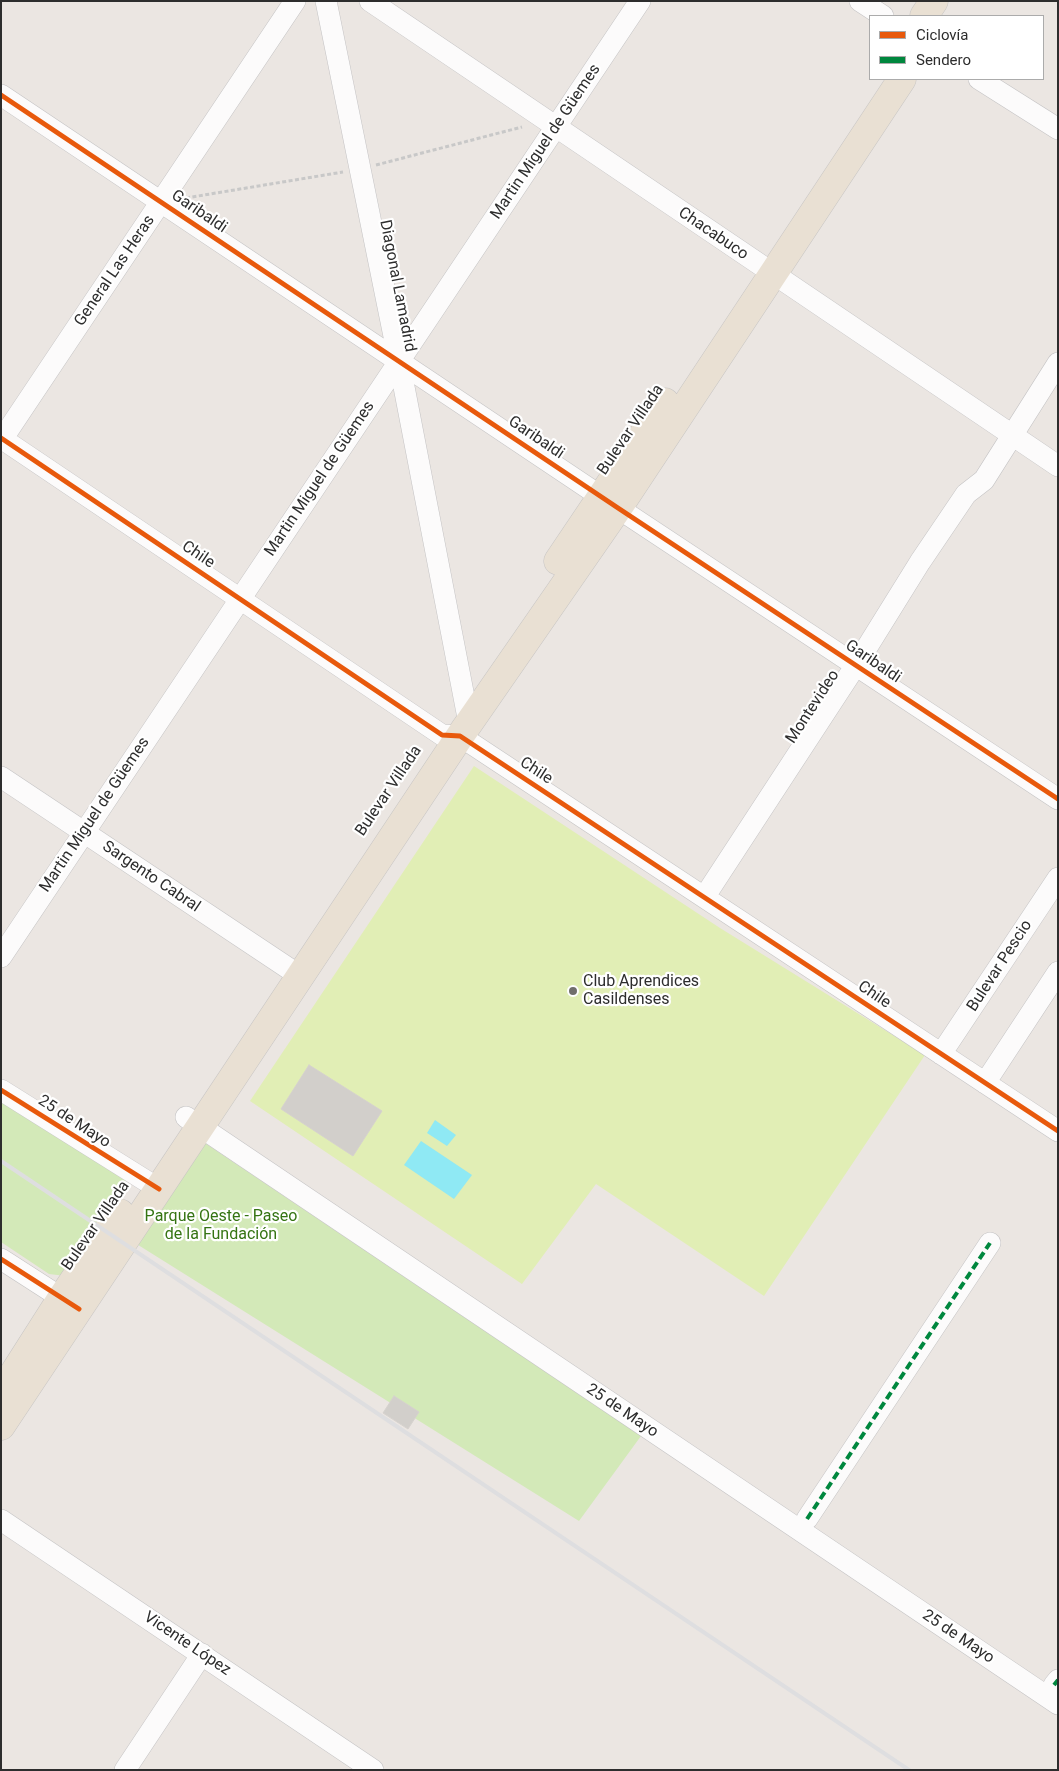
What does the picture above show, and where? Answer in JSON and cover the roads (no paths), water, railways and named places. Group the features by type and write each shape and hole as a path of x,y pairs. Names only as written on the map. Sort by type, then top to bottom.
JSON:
{"main road":[{"path":"925,15 934,1"},
{"path":"945,15 954,1"},
{"name":"Bulevar Villada","path":"1,1393 70,1304 458,724 610,502 765,268 881,80"},
{"name":"Bulevar Villada","path":"765,268 901,80"},
{"name":"Bulevar Villada","path":"1,1426 70,1304"}],"street":[{"name":"General Las Heras","path":"2,439 295,1"},
{"name":"Diagonal Lamadrid","path":"326,1 399,361 458,724"},
{"name":"Chacabuco","path":"370,1 1058,466"},
{"name":"Martin Miguel de Güemes","path":"1,957 640,1"},
{"path":"860,1 881,15"},
{"path":"981,80 1058,129"},
{"name":"Garibaldi","path":"1,95 1058,799"},
{"name":"Montevideo","path":"705,896 856,665 920,562 966,494 984,480 1058,363"},
{"name":"Chile","path":"2,439 240,598 458,724 705,896 1058,1131"},
{"name":"Sargento Cabral","path":"1,777 293,972"},
{"name":"Bulevar Pescio","path":"941,1054 1058,878"},
{"path":"985,1083 1058,972"},
{"name":"25 de Mayo","path":"1,1090 151,1185"},
{"name":"25 de Mayo","path":"197,1116 807,1519 1057,1689"},
{"name":"25 de Mayo","path":"197,1116 1057,1689"},
{"path":"807,1519 990,1243"},
{"path":"1,1259 70,1304"},
{"name":"Vicente López","path":"1,1520 373,1770"},
{"path":"125,1770 202,1654"}],"water":[{"path":"435,1120 456,1135 447,1146 427,1133"},
{"path":"421,1141 472,1175 454,1199 404,1165"}],"railway":[{"path":"1,1161 909,1770"}],"place":[{"name":"Club Aprendices Casildenses","path":"573,991"}],"park label":[{"name":"Parque Oeste - Paseo de la Fundación","path":"221,1226"}]}
